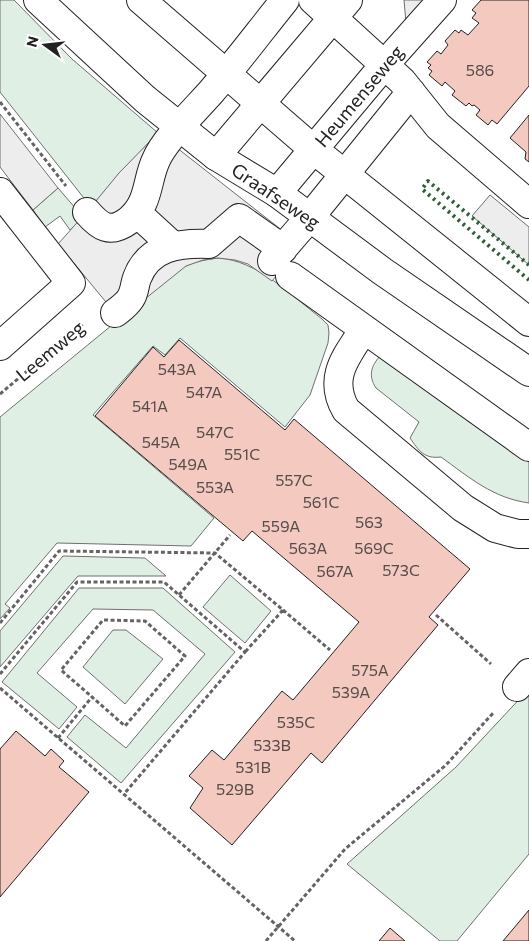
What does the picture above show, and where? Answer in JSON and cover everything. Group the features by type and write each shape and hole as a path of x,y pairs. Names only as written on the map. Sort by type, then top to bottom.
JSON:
{"street":[{"name":"Graafseweg","path":"38,0 145,99 216,156 277,193 382,271 529,372"},
{"path":"141,0 313,150 529,322"},
{"path":"87,212 98,225 108,228 119,226 137,213 149,187 156,159 180,127 226,75 284,0"},
{"path":"313,0 341,9 385,64 402,80 438,126 529,204"},
{"path":"354,0 353,12 358,25 371,36 387,42 407,39"},
{"name":"Heumenseweg","path":"277,193 385,64 442,0"},
{"path":"216,156 341,9"},
{"path":"281,262 310,217 411,92"},
{"name":"Leemweg","path":"0,192 71,283 0,346"},
{"path":"137,213 173,246"},
{"path":"115,313 133,293 135,282 145,262 152,255 173,246 209,244 238,218 281,262 364,329 529,447"},
{"path":"364,329 343,361 338,379 338,397 346,410 463,508 495,528 518,534 529,534"}],"path":[{"path":"0,102 87,212"},
{"name":"Leemweg","path":"0,394 88,319"},
{"path":"179,595 216,554 230,535"},
{"path":"0,623 59,551 216,554 330,650"},
{"path":"0,674 77,582 164,582 245,652"},
{"path":"124,794 282,610"},
{"path":"266,941 344,848 446,765 523,680 436,615"},
{"path":"103,620 145,620 185,656 124,726 92,698 61,670 103,620"},
{"path":"0,688 295,941"},
{"path":"58,738 92,698"}],"green space":[{"path":"0,0 14,0 72,59 158,133 91,207 0,92"},
{"path":"58,188 83,217 70,230 60,216 45,227 33,210"},
{"path":"218,258 232,260 260,272 286,290 328,325 328,343 310,395 285,427 180,338 165,355 153,346 93,415 214,518 191,546 57,543 5,604 10,608 0,619 0,417 179,270 193,263"},
{"path":"380,356 529,462 529,503 504,497 493,492 441,457 430,457 422,453 410,438 419,422 376,388 374,384 371,375 374,364"},
{"path":"63,556 145,558 166,576 78,576 0,667 0,631"},
{"path":"230,575 271,611 245,643 203,607"},
{"path":"79,588 163,588 235,652 121,783 67,737 85,715 126,748 205,654 153,610 93,609 37,673 77,707 59,729 2,682"},
{"path":"113,630 126,630 163,659 125,704 83,667"},
{"path":"526,692 529,692 529,854 457,941 440,941 347,864 456,767"}],"shaded area":[{"path":"404,0 426,0 406,23"},
{"path":"0,114 58,188 33,210 0,167"},
{"path":"158,133 302,246 272,281 248,264 235,260 218,258 203,260 186,266 120,319 58,244 119,173"},
{"path":"490,195 529,227 529,265 472,216"}],"building":[{"path":"481,0 529,0 529,86 497,124 492,120 488,125 476,115 480,110 469,103 466,106 452,95 455,91 445,82 442,86 429,75 432,71 428,68 431,65 427,62 437,51 441,54 448,45 445,41 455,30 459,33 461,30 468,35 479,23 472,18 476,13 472,10"},
{"path":"529,115 529,162 525,159 526,152 510,138"},
{"path":"179,340 285,430 294,419 470,569 429,617 438,625 322,763 311,753 232,845 190,808 203,788 189,776 212,750 224,760 282,691 293,700 359,622 252,531 243,541 95,416 153,347 164,357"},
{"path":"16,731 45,756 51,749 64,761 59,767 89,792 0,897 0,749"},
{"path":"529,910 529,941 503,941"},
{"path":"390,928 405,941 379,941"}],"hedge":[{"path":"529,265 428,181 422,189 529,280"}]}
